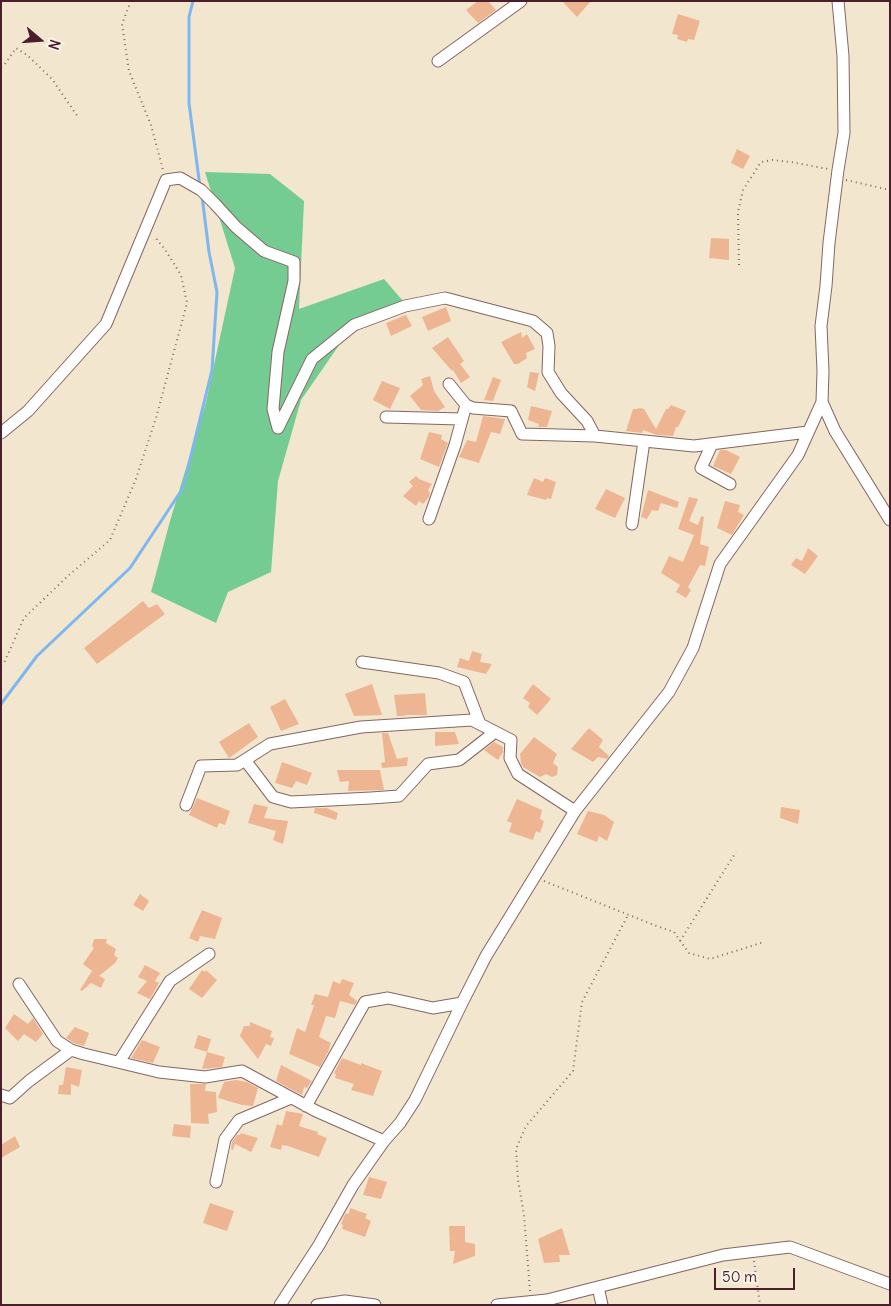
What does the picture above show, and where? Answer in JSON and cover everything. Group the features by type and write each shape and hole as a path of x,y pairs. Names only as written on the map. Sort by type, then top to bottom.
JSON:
{"street":[{"path":"438,61 521,1"},
{"path":"280,1305 319,1245 353,1185 415,1100 486,956 575,811 669,692 693,648 720,564 798,455 822,402 822,326 829,243 844,134 843,56 838,1"},
{"path":"1,433 28,411 106,324 166,180 180,178 201,190 236,227 264,251 294,262 294,281 278,352 273,409 278,428 312,359 354,326 405,306 445,298 533,321 547,333 549,346 548,372 561,393 587,421 595,436"},
{"path":"449,384 466,405 473,408 512,411 522,434 595,436 694,446 808,432"},
{"path":"822,402 836,431 890,520"},
{"path":"429,519 455,445 466,405"},
{"path":"386,417 462,420"},
{"path":"632,524 644,441"},
{"path":"712,444 701,468 730,484"},
{"path":"362,662 439,674 464,682 480,724"},
{"path":"186,805 201,766 237,766 270,744 361,727 472,720 511,740 510,758 518,774 575,811"},
{"path":"245,760 273,797 291,802 399,796 428,764 459,760 495,732"},
{"path":"119,1062 170,981 209,954"},
{"path":"19,984 57,1041 71,1050 159,1072 205,1077 242,1071 306,1106 384,1140"},
{"path":"306,1106 365,1002 388,998 433,1008 462,1003"},
{"path":"1,1096 10,1098 29,1080 71,1050"},
{"path":"216,1182 225,1139 239,1120 291,1098"},
{"path":"497,1305 547,1300 722,1255 790,1247 890,1284"},
{"path":"598,1287 602,1305"},
{"path":"317,1305 345,1301 376,1305"}],"path":[{"path":"131,1 122,24 129,72 151,125 166,180"},
{"path":"1,67 16,48 28,55 52,79 78,117"},
{"path":"739,265 738,212 743,190 761,162 772,160 791,162 890,190"},
{"path":"1,665 4,663 24,618 69,575 110,540 136,479 156,418 187,303 181,275 157,240 155,231"},
{"path":"680,941 736,852"},
{"path":"534,877 674,932 689,953 710,959 764,942"},
{"path":"531,1301 516,1149 526,1126 573,1071 582,1002 628,915"},
{"path":"753,1252 760,1305"}],"green space":[{"path":"205,172 270,174 304,201 299,309 384,279 403,301 344,338 301,400 278,481 271,572 228,592 216,623 151,592 206,402 235,268"}],"building":[{"path":"478,1 488,1 496,10 478,23 466,10"},
{"path":"562,1 591,1 577,17"},
{"path":"678,14 700,21 694,40 688,39 687,42 677,39 678,35 672,34"},
{"path":"737,149 750,156 743,169 731,163"},
{"path":"711,238 729,239 729,260 709,258"},
{"path":"446,307 451,321 428,331 422,317"},
{"path":"406,315 412,326 391,336 386,323"},
{"path":"521,332 522,338 527,334 535,349 526,353 527,358 518,364 514,364 501,342"},
{"path":"448,337 464,361 460,364 470,377 461,383 453,370 432,348"},
{"path":"530,372 539,373 535,391 527,387"},
{"path":"430,376 434,391 445,407 438,411 421,410 410,396 423,385 421,379"},
{"path":"493,377 501,380 493,401 484,400"},
{"path":"382,381 400,388 390,409 373,400"},
{"path":"671,405 686,411 673,436 657,435 643,430 642,433 626,431 633,409 644,409 656,429 666,409"},
{"path":"531,406 552,411 547,427 538,427 539,424 528,420"},
{"path":"483,416 505,419 500,434 491,432 479,463 459,457 467,440 476,442"},
{"path":"429,432 442,435 441,439 448,443 439,467 420,459"},
{"path":"720,450 726,450 740,457 731,474 713,466"},
{"path":"416,476 432,484 428,490 430,493 429,497 423,504 419,501 416,506 403,496 413,486 409,482"},
{"path":"534,478 543,482 545,478 556,482 551,499 547,498 546,500 527,495"},
{"path":"606,489 625,498 615,518 595,509"},
{"path":"648,490 679,502 677,508 661,503 658,511 652,510 647,519 641,517"},
{"path":"689,497 698,499 689,521 698,525 701,516 704,517 700,544 709,547 705,566 700,565 688,587 691,590 686,598 676,592 680,585 661,573 669,556 683,562 694,535 678,529"},
{"path":"725,501 740,505 738,512 744,515 732,535 717,528"},
{"path":"808,548 818,556 805,574 791,565 796,558 802,561"},
{"path":"143,601 149,608 157,604 165,614 97,664 84,648"},
{"path":"472,651 482,654 480,662 492,664 486,674 457,667 460,658 469,661"},
{"path":"372,684 382,715 354,716 345,694"},
{"path":"533,684 551,699 537,715 528,707 530,703 523,698"},
{"path":"425,693 427,715 397,716 394,695"},
{"path":"285,699 299,724 281,731 270,707"},
{"path":"249,723 258,737 229,758 219,742"},
{"path":"589,728 603,740 599,747 609,756 607,759 598,757 593,762 571,749"},
{"path":"435,732 455,732 459,744 435,746"},
{"path":"382,733 388,733 397,759 408,757 407,766 382,768 381,763 385,762"},
{"path":"534,737 557,754 553,763 558,767 557,775 552,777 546,774 540,777 523,767 520,754"},
{"path":"494,742 503,747 503,752 498,760 484,750"},
{"path":"282,762 312,773 307,785 296,781 292,788 275,783"},
{"path":"337,770 380,770 384,790 348,791 349,781 340,782"},
{"path":"197,798 230,811 225,825 219,823 217,828 189,815"},
{"path":"517,799 542,810 540,819 544,821 540,833 536,831 533,840 509,832 512,823 507,821"},
{"path":"254,804 268,807 264,818 288,821 283,844 273,840 276,831 248,823"},
{"path":"781,807 800,810 798,824 780,818"},
{"path":"315,808 327,808 338,813 336,820 314,813"},
{"path":"588,811 604,815 614,822 607,841 599,836 597,842 577,834"},
{"path":"140,894 149,901 143,911 133,905"},
{"path":"202,910 222,918 215,939 200,936 198,942 189,938"},
{"path":"94,939 107,939 106,943 116,949 114,955 118,958 115,963 99,976 105,979 101,988 91,983 82,991 80,990 92,971 83,964 94,948 92,946"},
{"path":"145,965 160,973 155,981 159,983 150,999 137,993 147,981 138,977"},
{"path":"202,970 204,972 206,970 217,980 202,998 189,989"},
{"path":"342,979 354,983 349,995 357,1001 355,1005 340,1001 335,1018 326,1016 319,1037 331,1043 320,1067 289,1054 297,1028 305,1032 314,1005 311,1005 315,994 328,997 333,981 340,984"},
{"path":"14,1014 28,1024 33,1018 43,1034 36,1042 24,1034 18,1041 5,1028"},
{"path":"250,1022 272,1031 270,1037 274,1038 271,1046 266,1044 258,1059 240,1036 244,1026 250,1026"},
{"path":"75,1027 89,1033 84,1046 66,1038"},
{"path":"198,1035 211,1039 207,1052 194,1048"},
{"path":"142,1040 160,1047 153,1063 131,1058"},
{"path":"207,1052 225,1057 222,1067 202,1069"},
{"path":"342,1058 382,1071 373,1096 351,1090 354,1084 335,1078 336,1074 334,1073"},
{"path":"281,1065 312,1081 307,1088 304,1087 302,1095 276,1081"},
{"path":"66,1067 82,1070 79,1087 71,1084 71,1095 58,1094 59,1085 63,1085"},
{"path":"236,1080 247,1082 258,1088 253,1106 218,1098 224,1082"},
{"path":"190,1084 206,1084 205,1091 216,1092 217,1112 208,1114 209,1124 191,1123"},
{"path":"286,1111 303,1114 299,1126 318,1132 317,1134 327,1138 319,1157 288,1146 282,1145 281,1150 270,1147 277,1124 282,1126"},
{"path":"174,1124 191,1126 190,1138 172,1136"},
{"path":"241,1133 258,1138 251,1152 235,1144 233,1150 231,1149 232,1142"},
{"path":"15,1136 20,1147 1,1158 1,1145"},
{"path":"369,1177 387,1182 381,1199 363,1195"},
{"path":"210,1203 234,1211 227,1231 203,1223"},
{"path":"350,1208 367,1214 365,1218 371,1221 365,1237 342,1229 343,1225 341,1224 344,1216 346,1213 349,1214"},
{"path":"449,1226 465,1226 465,1242 475,1244 475,1256 453,1264 455,1251 450,1251"},
{"path":"562,1228 570,1255 559,1255 560,1262 544,1263 538,1239"}],"waterway":[{"path":"193,1 189,17 189,103 200,187"},
{"path":"1,704 37,656 130,568 183,488 212,370 217,292 209,252 202,196"}]}
